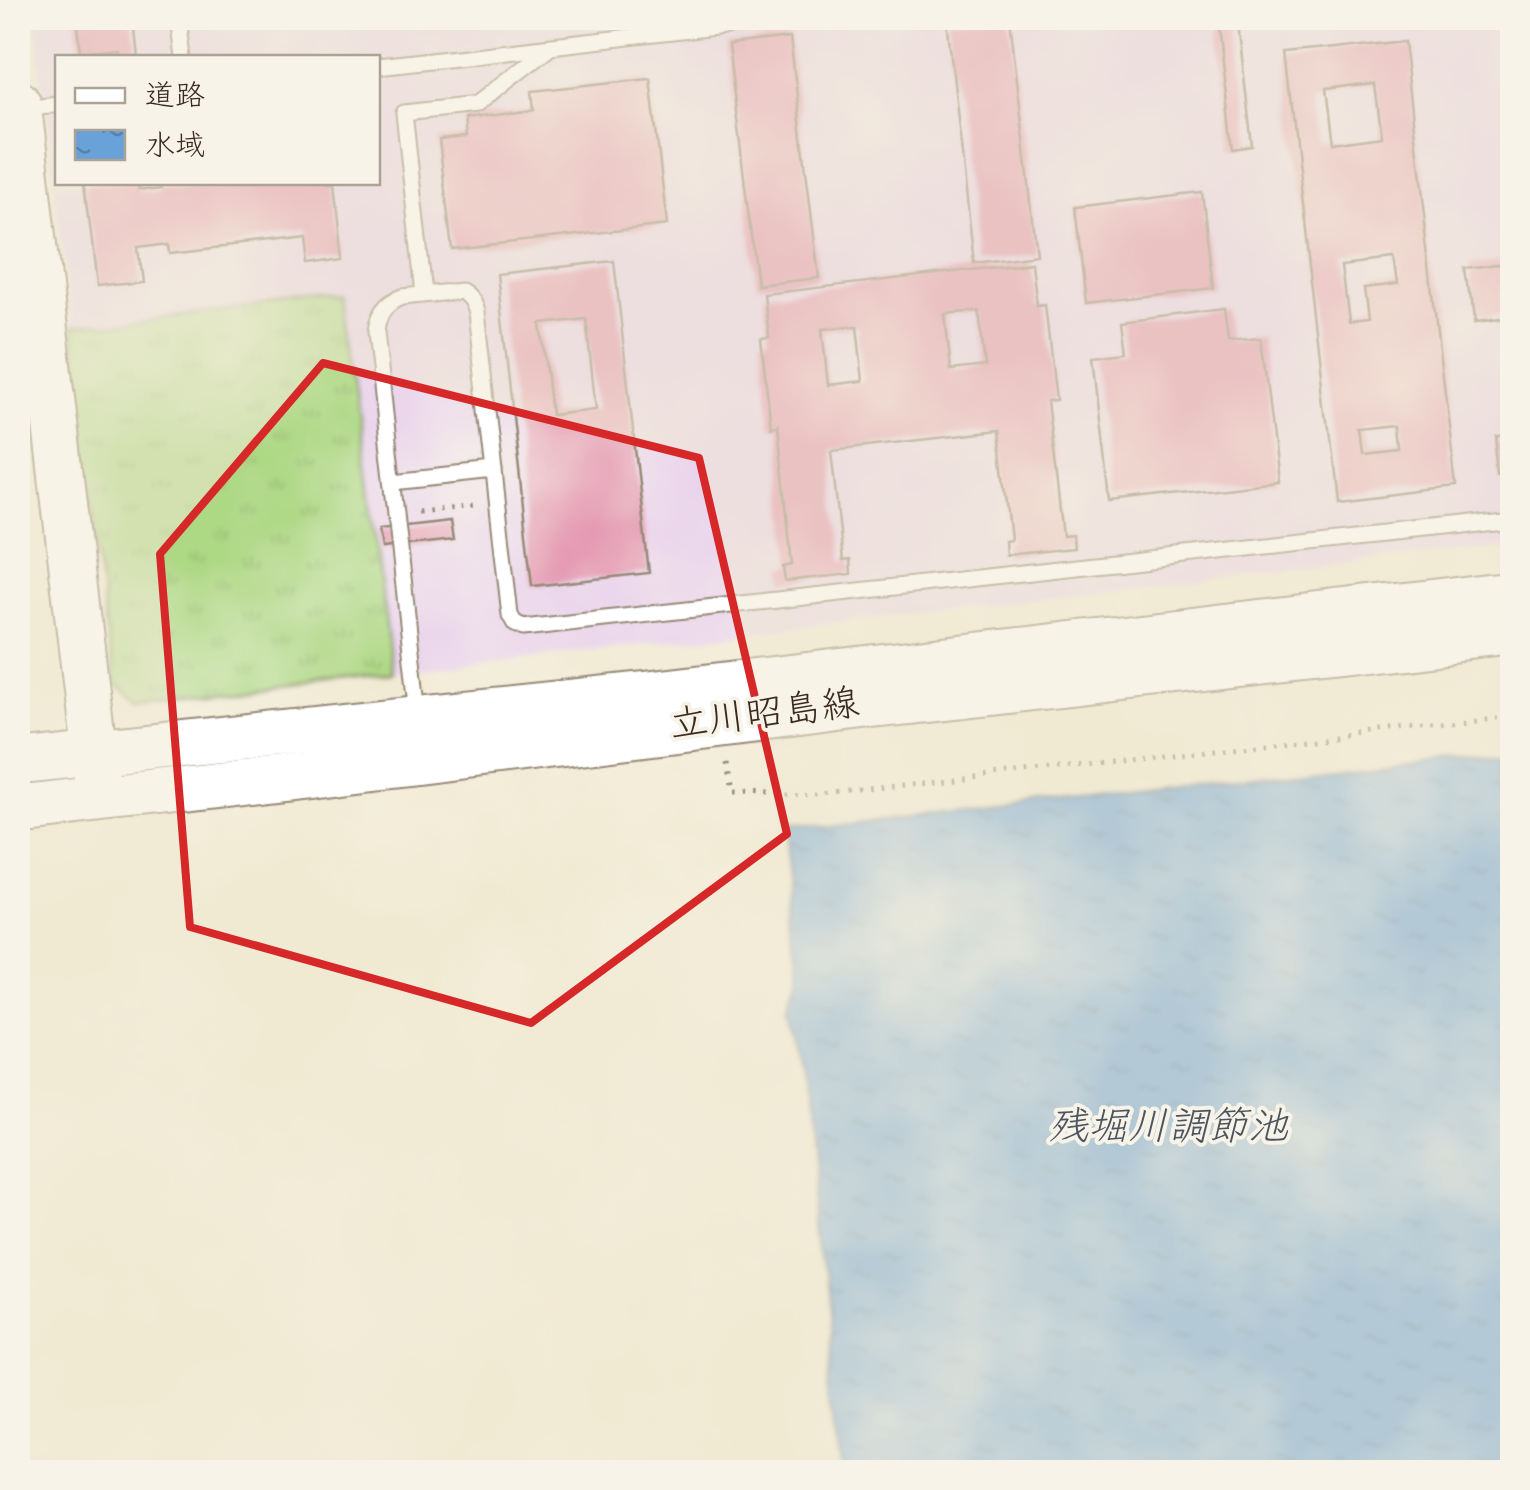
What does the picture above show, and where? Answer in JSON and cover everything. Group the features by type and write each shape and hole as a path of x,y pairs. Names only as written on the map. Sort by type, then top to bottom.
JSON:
{"main road":[{"path":"18,106 99,799"},
{"name":"立川昭島線","path":"18,761 826,674 1512,594"},
{"name":"立川昭島線","path":"18,808 1512,634"}],"lane":[{"path":"179,18 184,55"},
{"path":"380,66 795,18"},
{"path":"424,294 404,113 475,105 550,46"},
{"path":"18,106 55,104"},
{"path":"418,718 376,332 381,312 394,300 424,294 462,291 470,296 476,312 510,615 515,624 531,628 1512,519"},
{"path":"393,482 494,471"}],"path":[{"path":"727,763 732,793 824,795 1512,716"}],"highlighted area":[{"path":"323,363 699,458 787,834 531,1023 190,927 160,554"}],"shaded area":[{"path":"35,18 1512,18 1512,545 392,673 345,297 72,328"}],"green space":[{"path":"345,296 392,673 138,702 114,682 72,328"}],"water":[{"name":"残堀川調節池","path":"1512,749 1512,1472 845,1472 803,1072 793,1011 803,984 783,831"}],"building":[{"path":"77,18 132,18 136,55 119,55 117,48 81,52"},
{"path":"1010,18 1037,255 974,263 947,20"},
{"path":"1238,23 1252,146 1233,149 1219,26"},
{"path":"790,38 819,278 757,285 728,45"},
{"path":"1405,41 1456,488 1337,502 1286,54","holes":["1375,85 1382,136 1330,143 1323,91","1394,259 1398,285 1363,289 1367,322 1349,324 1342,265","1400,426 1402,451 1365,455 1362,430"]},
{"path":"650,78 667,225 452,249 439,140 466,137 464,119 534,110 532,91"},
{"path":"85,185 138,185 139,190 161,185 335,185 343,258 305,263 302,238 170,253 169,244 138,248 142,281 97,286"},
{"path":"1202,192 1213,288 1086,303 1075,207"},
{"path":"614,261 649,573 532,586 497,274","holes":["586,319 596,410 551,415 541,324"]},
{"path":"1032,263 1037,306 1045,305 1056,400 1047,401 1063,536 1073,535 1074,548 1006,555 1005,541 1011,540 999,431 831,450 843,561 850,560 851,574 785,581 783,567 792,565 778,425 771,428 761,339 769,338 764,294","holes":["979,311 985,366 951,370 945,314","857,326 863,381 828,385 822,329"]},
{"path":"1512,265 1512,315 1474,320 1468,270"},
{"path":"1224,309 1228,341 1261,338 1278,482 1109,501 1093,357 1126,353 1122,322"},
{"path":"1512,439 1512,476 1500,477 1496,441"},
{"path":"450,521 453,540 382,548 379,529"}]}
